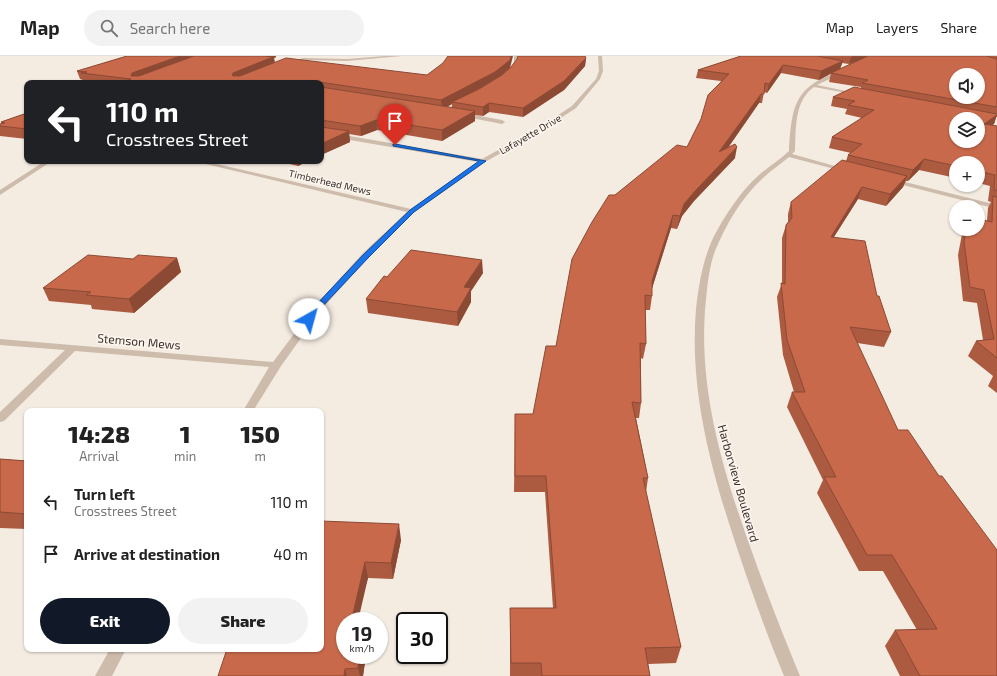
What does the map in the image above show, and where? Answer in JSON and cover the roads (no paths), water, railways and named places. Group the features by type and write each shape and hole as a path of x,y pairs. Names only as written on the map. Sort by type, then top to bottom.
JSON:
{"street":[{"path":"285,64 303,59 346,60 400,56"},
{"path":"505,76 511,71 516,63 516,56"},
{"name":"Lafayette Drive","path":"250,408 276,365 318,308 366,256 412,211 484,161 545,126 574,107 584,98 598,79 601,71 600,56"},
{"path":"850,170 788,155 792,150 793,134 801,97 806,91 819,82 852,68"},
{"path":"815,86 867,96"},
{"path":"458,115 502,122"},
{"path":"324,134 484,161"},
{"name":"Harborview Boulevard","path":"788,155 757,180 730,215 713,246 704,279 698,320 702,378 711,441 734,522 774,632 792,676"},
{"path":"0,193 44,164"},
{"name":"Timberhead Mews","path":"209,164 412,211"},
{"path":"888,180 997,207"},
{"name":"Stemson Mews","path":"0,342 276,365"},
{"path":"0,418 73,348"},
{"path":"103,676 116,652"}]}
